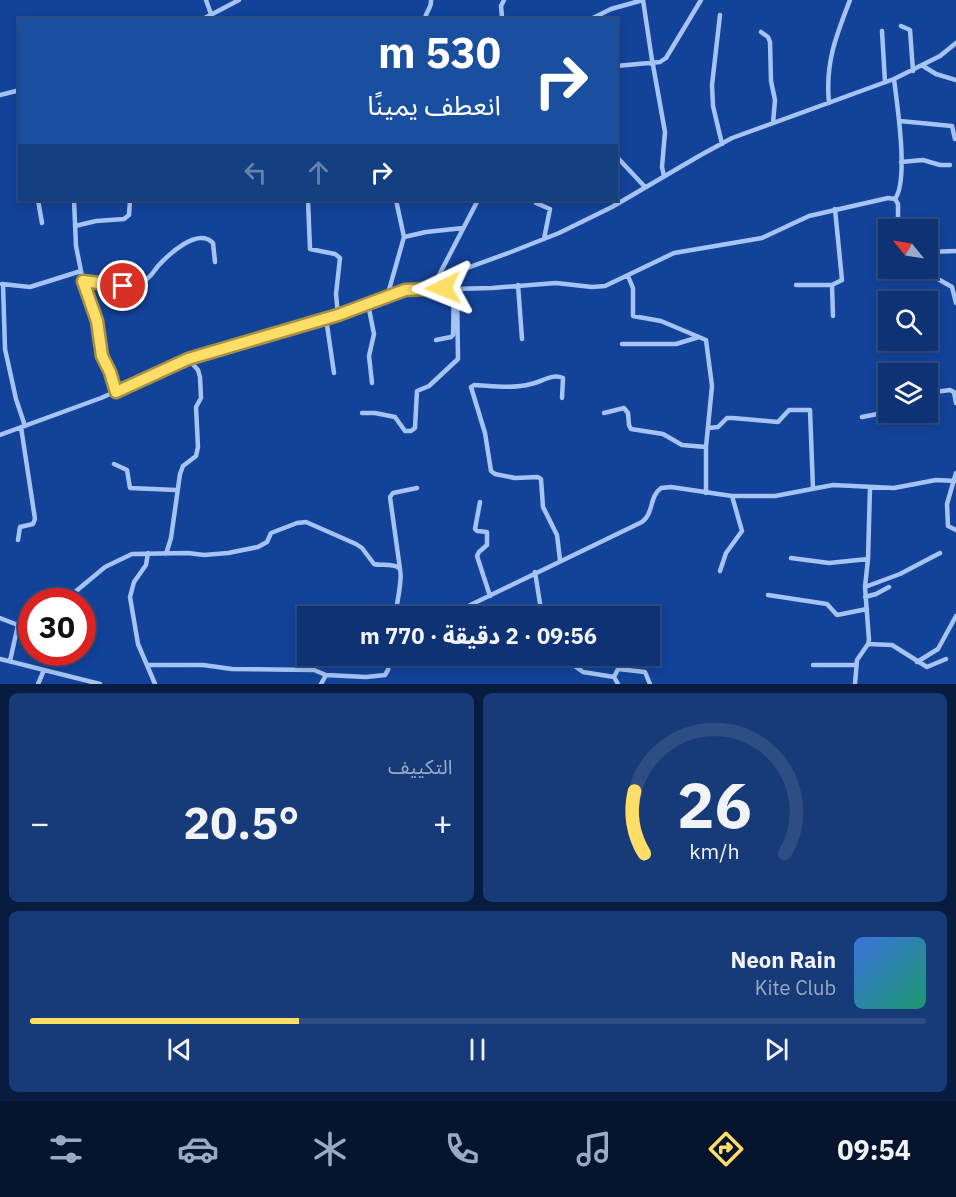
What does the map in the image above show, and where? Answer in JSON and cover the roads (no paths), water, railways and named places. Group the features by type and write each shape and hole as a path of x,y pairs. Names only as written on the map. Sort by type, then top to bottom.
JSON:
{"street":[{"path":"206,0 211,14"},
{"path":"204,18 239,0"},
{"path":"426,18 431,0"},
{"path":"502,17 501,6 504,0"},
{"path":"593,18 611,9 643,0 665,132 662,167 664,176"},
{"path":"618,66 660,62 666,58 701,0"},
{"path":"829,103 827,86 829,63 850,0"},
{"path":"720,15 712,85 713,106 722,144"},
{"path":"901,26 910,30 913,71"},
{"path":"882,31 885,82"},
{"path":"760,32 768,37 770,42 771,81 775,100 773,123"},
{"path":"0,435 116,392 188,359 338,315 544,239 602,212 722,144 913,71 940,56 956,43"},
{"path":"922,66 936,74 956,80"},
{"path":"894,79 900,121 901,162 900,191 895,199"},
{"path":"0,95 18,90"},
{"path":"900,121 952,126 954,140"},
{"path":"618,158 645,187"},
{"path":"901,162 923,160 940,165 950,165"},
{"path":"405,290 566,284 599,287 609,285 674,253 702,246 762,238 809,216 877,200 895,199"},
{"path":"895,199 898,204 898,219"},
{"path":"38,201 42,223"},
{"path":"74,201 76,246 83,281 97,321 102,356 116,392"},
{"path":"75,226 96,221 124,219 129,215 130,201"},
{"path":"308,201 310,249 335,254 340,258 336,294 338,315"},
{"path":"387,297 404,237 396,201"},
{"path":"437,279 477,201"},
{"path":"535,201 550,208 544,239"},
{"path":"796,285 832,285 840,282 843,277 838,250 835,209"},
{"path":"404,237 463,228"},
{"path":"83,281 127,287 139,284 148,279 159,264 181,245 202,238 208,238 213,243 215,262"},
{"path":"938,252 956,251"},
{"path":"18,540 20,527 33,524 35,519 23,426 5,349 1,284 30,287 81,271"},
{"path":"443,288 450,275"},
{"path":"628,276 633,288 633,316 661,321 706,340 712,378 706,447 706,493"},
{"path":"938,279 952,287 956,303"},
{"path":"518,285 522,339"},
{"path":"832,285 833,316"},
{"path":"436,340 451,338 453,335 455,289"},
{"path":"362,413 395,417 405,431 415,428 417,391 429,386 458,359 455,289"},
{"path":"368,304 374,334 369,356 372,383"},
{"path":"326,318 334,373"},
{"path":"622,344 671,344 699,337"},
{"path":"166,554 171,538 176,490 181,470 196,456 198,447 196,407 201,398 200,377 198,370 188,359"},
{"path":"560,560 557,535 543,507 541,478 510,477 491,471 485,434 471,387 474,385 524,386 560,376 563,378 562,398"},
{"path":"938,392 950,390 954,393 956,403"},
{"path":"604,413 624,408 628,413 631,429 663,434 682,445 706,447"},
{"path":"709,428 718,427 727,418 778,422 789,410 810,410 813,489"},
{"path":"862,417 878,414"},
{"path":"114,464 127,470 128,485 132,489 176,490"},
{"path":"956,473 947,504 947,523 950,528 956,530"},
{"path":"465,606 645,520 650,513 654,496 661,488 671,487 732,496 775,496 833,485 870,488 902,487 936,480 955,480"},
{"path":"396,606 402,579 390,497 393,493 417,488"},
{"path":"855,684 859,655 868,644 865,587 870,488"},
{"path":"720,571 726,553 742,531 732,496"},
{"path":"480,502 474,529 488,532 486,545 477,556 490,596"},
{"path":"80,588 108,565 132,554 204,555 258,547 267,542 271,533 306,522 356,544 374,564 400,569"},
{"path":"148,553 146,566 134,582 129,597 138,644 155,684"},
{"path":"865,587 907,571 940,553"},
{"path":"791,558 829,563 868,559"},
{"path":"535,572 540,606"},
{"path":"866,597 889,587"},
{"path":"768,595 826,604 837,615 867,609"},
{"path":"917,662 938,649 956,616"},
{"path":"0,618 17,624 10,661"},
{"path":"868,644 892,645 927,666 946,659"},
{"path":"0,659 100,684"},
{"path":"147,665 314,670 326,675 382,676 389,666"},
{"path":"813,665 856,665"},
{"path":"575,666 583,672 614,676"},
{"path":"614,676 618,669 643,671 650,684"},
{"path":"38,684 44,670"},
{"path":"321,684 326,675"},
{"path":"614,676 618,684"}]}
